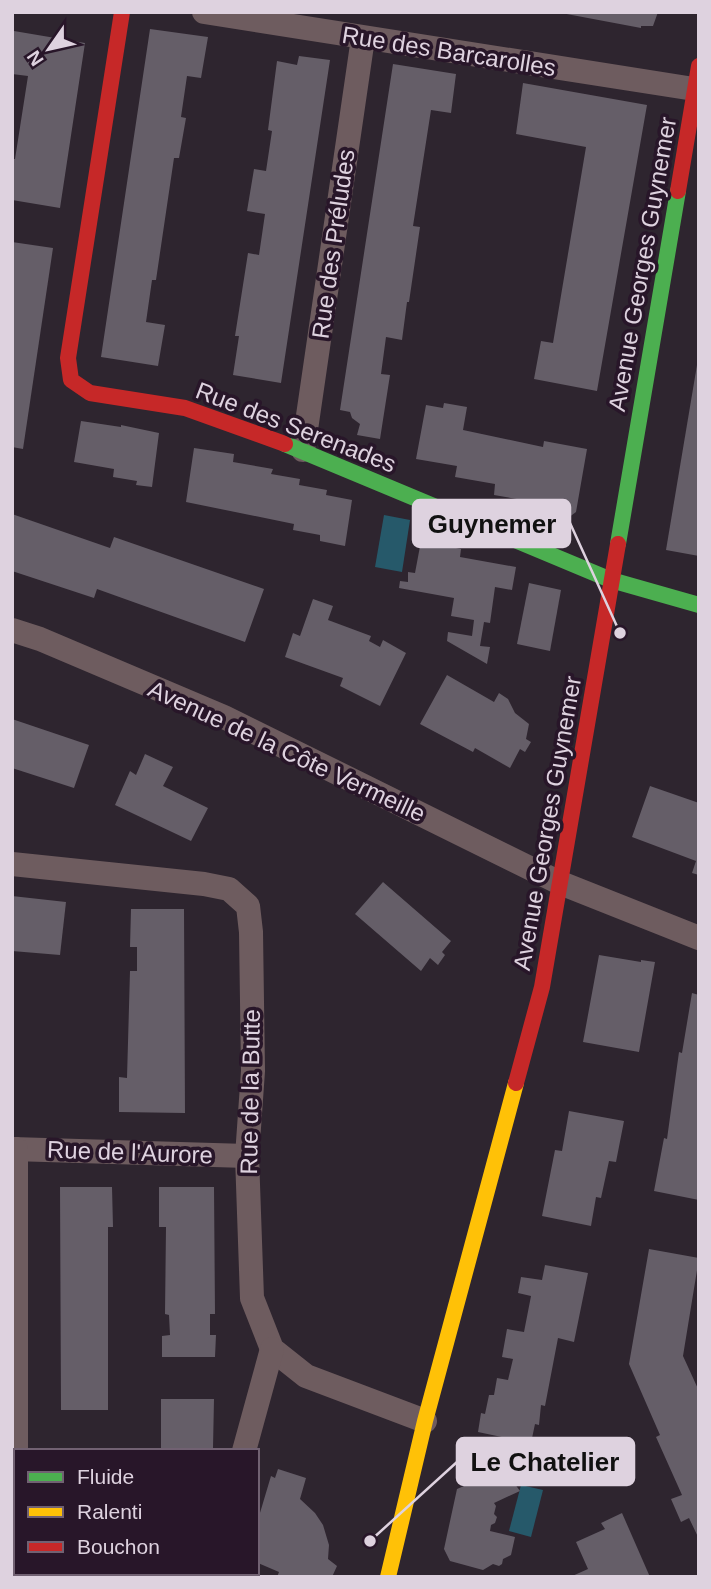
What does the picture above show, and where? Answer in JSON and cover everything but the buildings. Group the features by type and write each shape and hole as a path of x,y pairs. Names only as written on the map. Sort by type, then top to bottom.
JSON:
{"street":[{"name":"Rue des Serenades","path":"121,12 68,358 71,380 90,393 185,408 303,450 611,580 699,605"},
{"name":"Rue des Barcarolles","path":"204,12 363,38 697,78"},
{"name":"Rue des Préludes","path":"303,450 363,38"},
{"name":"Avenue Georges Guynemer","path":"388,1577 425,1421 542,988 697,78"},
{"name":"Avenue de la Côte Vermeille","path":"12,630 40,639 224,717 558,882 699,939"},
{"name":"Rue de la Butte","path":"12,864 204,884 229,889 248,906 251,932 253,1071 247,1156 252,1298 272,1349"},
{"name":"Rue de l'Aurore","path":"14,1149 247,1156"},
{"path":"14,1149 16,1449"},
{"path":"245,1449 272,1349 306,1376 425,1421"}],"water":[{"path":"384,515 410,520 402,572 375,567"},
{"path":"521,1485 543,1490 531,1537 509,1531"}],"traffic: fast":[{"path":"618,544 678,191"},
{"path":"285,444 611,580 699,605"}],"traffic: slow":[{"path":"388,1577 425,1421 516,1083"}],"traffic: jam":[{"path":"122,12 68,358 71,380 90,393 185,408 285,444"},
{"path":"678,191 699,66"},
{"path":"516,1083 542,987 618,544"}],"place":[{"name":"Guynemer","path":"620,633"},
{"name":"Le Chatelier","path":"370,1541"}]}
